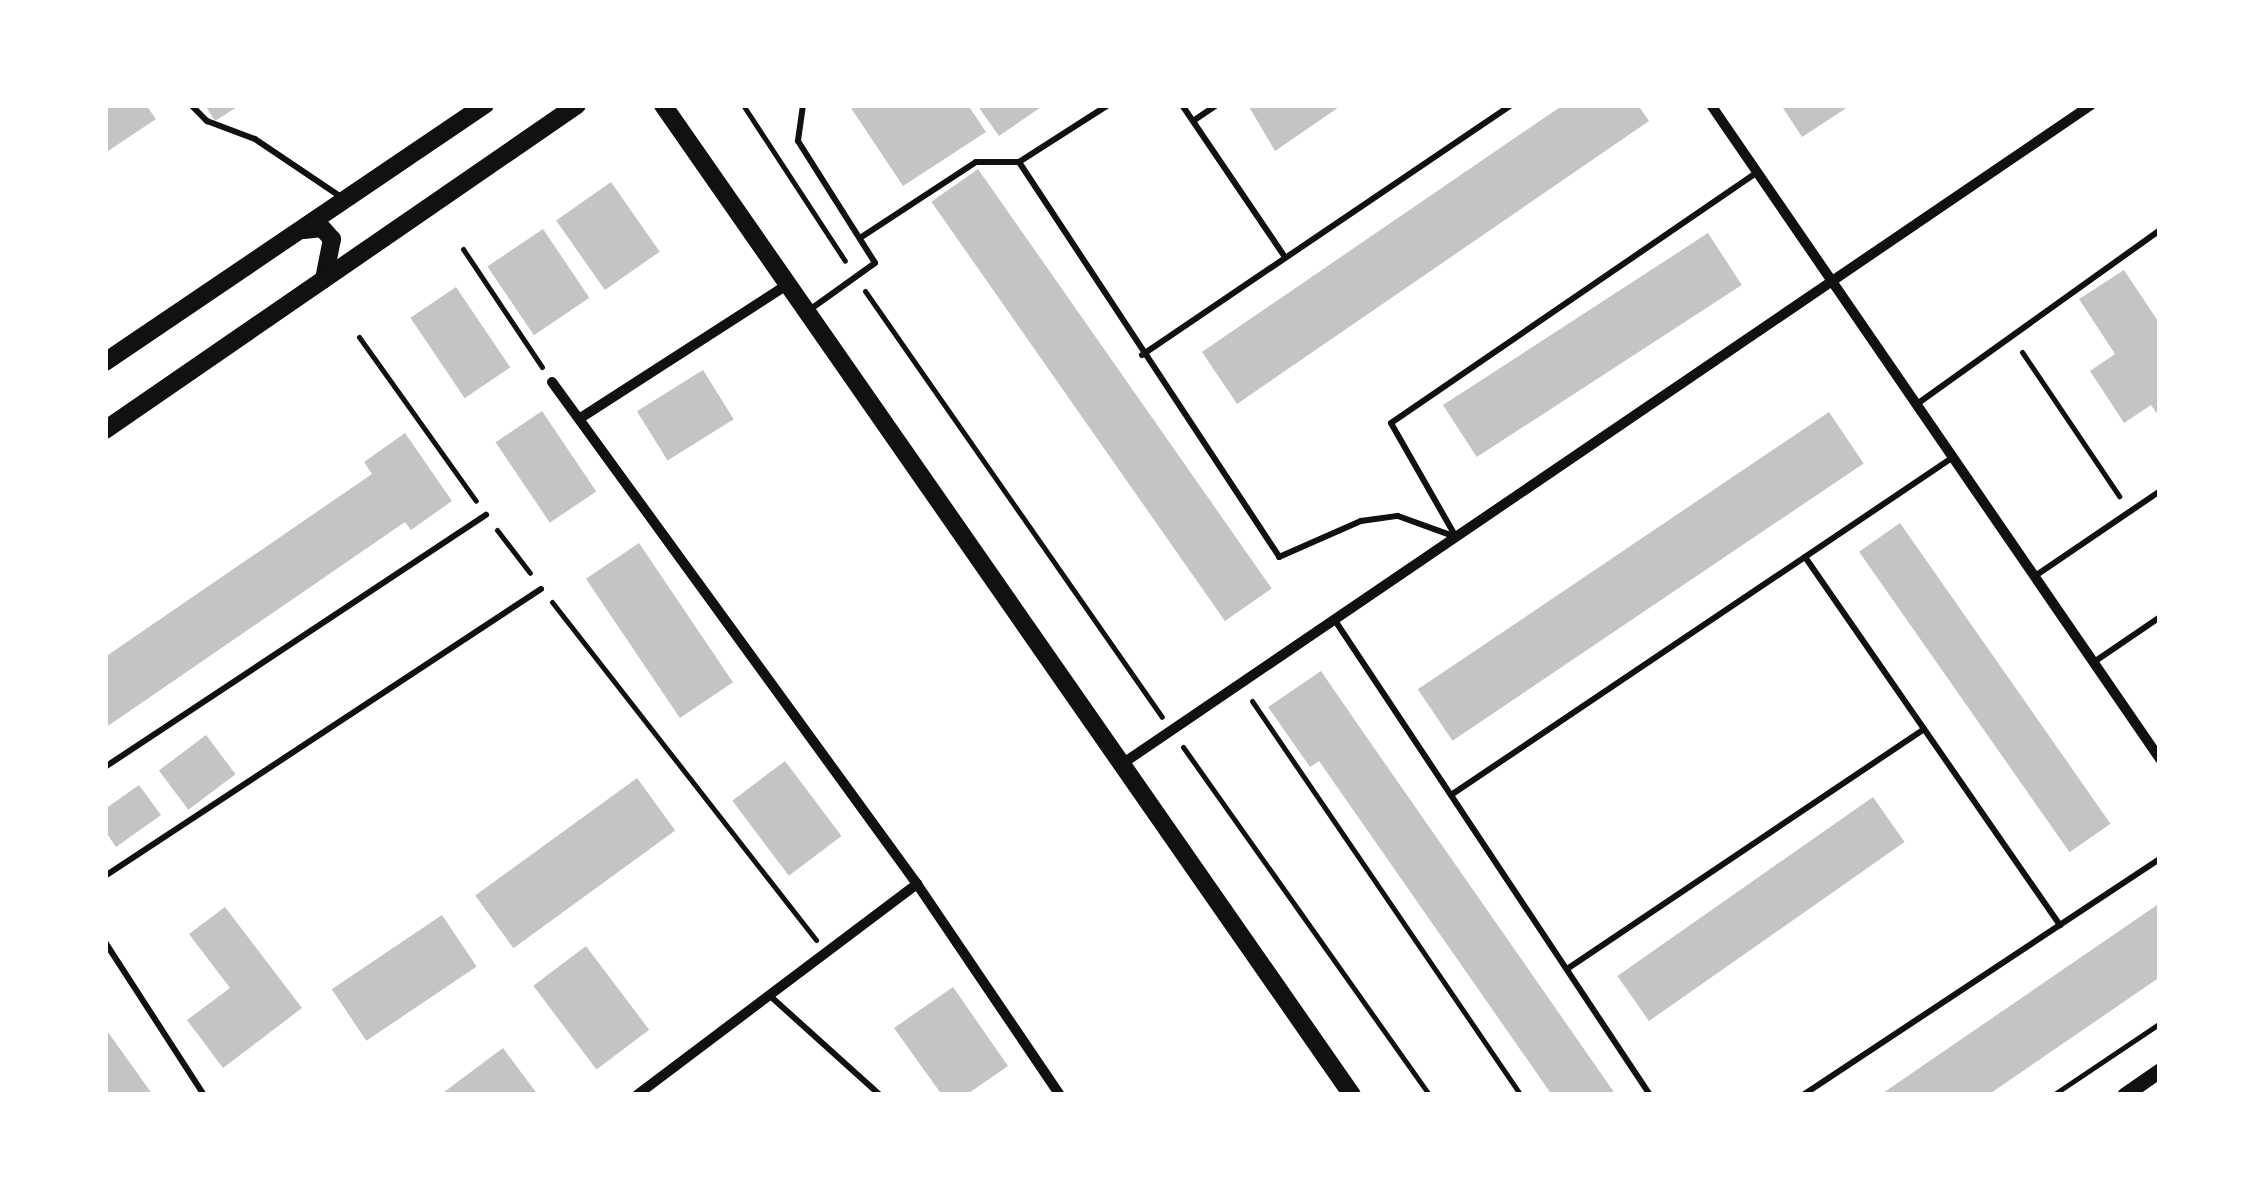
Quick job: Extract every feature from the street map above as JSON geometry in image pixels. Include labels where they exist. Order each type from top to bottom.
[{"type":"main road","points":[[105,362],[484,105]]},
{"type":"main road","points":[[105,430],[577,105]]},
{"type":"main road","points":[[663,105],[1352,1095]]},
{"type":"main road","points":[[298,232],[322,228],[332,239],[324,279]]},
{"type":"street","points":[[1711,105],[2160,759]]},
{"type":"street","points":[[1122,764],[1832,285],[2091,105]]},
{"type":"street","points":[[582,416],[788,284]]},
{"type":"street","points":[[552,382],[582,416],[917,884],[1060,1095]]},
{"type":"street","points":[[637,1095],[917,884]]},
{"type":"street","points":[[2124,1095],[2160,1070]]},
{"type":"lane","points":[[191,105],[206,122],[255,139],[346,200]]},
{"type":"lane","points":[[803,105],[798,141],[863,236],[875,263],[807,312]]},
{"type":"lane","points":[[863,236],[976,162],[1019,162],[1108,105]]},
{"type":"lane","points":[[1182,105],[1286,258]]},
{"type":"lane","points":[[1193,121],[1216,105]]},
{"type":"lane","points":[[1142,355],[1511,105]]},
{"type":"lane","points":[[1019,162],[1142,355],[1279,557],[1361,521],[1398,516],[1456,538]]},
{"type":"lane","points":[[1456,538],[1392,423],[1756,173]]},
{"type":"lane","points":[[1916,405],[2160,230]]},
{"type":"lane","points":[[1451,795],[1953,457]]},
{"type":"lane","points":[[2034,576],[2160,490]]},
{"type":"lane","points":[[105,767],[486,515]]},
{"type":"lane","points":[[1805,557],[2060,925]]},
{"type":"lane","points":[[105,876],[541,589]]},
{"type":"lane","points":[[2094,662],[2160,617]]},
{"type":"lane","points":[[1334,618],[1650,1095]]},
{"type":"lane","points":[[1567,970],[1924,729]]},
{"type":"lane","points":[[1802,1095],[2160,859]]},
{"type":"lane","points":[[105,942],[204,1095]]},
{"type":"lane","points":[[768,994],[880,1095]]},
{"type":"path","points":[[743,105],[855,277],[1430,1095]]},
{"type":"path","points":[[462,250],[552,382]]},
{"type":"path","points":[[2011,336],[2129,511]]},
{"type":"path","points":[[359,337],[541,589],[825,951]]},
{"type":"path","points":[[1239,682],[1522,1095]]},
{"type":"path","points":[[2053,1095],[2160,1023]]},
{"type":"building","points":[[105,105],[146,105],[156,119],[105,153]]},
{"type":"building","points":[[205,105],[240,105],[215,121]]},
{"type":"building","points":[[849,105],[968,105],[986,132],[903,186]]},
{"type":"building","points":[[977,105],[1044,105],[999,136]]},
{"type":"building","points":[[1248,105],[1342,105],[1275,151]]},
{"type":"building","points":[[1563,105],[1638,105],[1649,121],[1237,404],[1202,352]]},
{"type":"building","points":[[1781,105],[1851,105],[1802,137]]},
{"type":"building","points":[[978,169],[1272,588],[1225,621],[931,202]]},
{"type":"building","points":[[611,182],[660,252],[605,290],[556,220]]},
{"type":"building","points":[[543,229],[589,298],[534,335],[487,266]]},
{"type":"building","points":[[1708,233],[1742,285],[1477,457],[1443,405]]},
{"type":"building","points":[[2124,270],[2160,324],[2160,418],[2151,405],[2124,423],[2090,371],[2115,354],[2079,299]]},
{"type":"building","points":[[456,287],[510,367],[465,398],[410,318]]},
{"type":"building","points":[[703,370],[734,419],[668,461],[637,411]]},
{"type":"building","points":[[542,411],[596,491],[550,523],[496,442]]},
{"type":"building","points":[[1829,412],[1864,463],[1452,741],[1418,689]]},
{"type":"building","points":[[405,433],[452,501],[411,530],[405,522],[105,728],[105,657],[372,474],[364,462]]},
{"type":"building","points":[[1900,523],[2111,824],[2070,852],[1859,552]]},
{"type":"building","points":[[639,543],[733,682],[680,718],[586,579]]},
{"type":"building","points":[[1321,671],[1616,1095],[1552,1095],[1319,761],[1310,767],[1268,707]]},
{"type":"building","points":[[206,735],[235,774],[188,810],[159,771]]},
{"type":"building","points":[[785,761],[842,836],[789,876],[732,801]]},
{"type":"building","points":[[637,778],[675,831],[513,948],[475,896]]},
{"type":"building","points":[[139,785],[161,815],[116,847],[105,831],[105,809]]},
{"type":"building","points":[[1873,797],[1905,842],[1649,1021],[1617,976]]},
{"type":"building","points":[[2160,903],[2160,977],[1988,1095],[1880,1095]]},
{"type":"building","points":[[225,907],[302,1008],[223,1068],[187,1020],[230,988],[189,934]]},
{"type":"building","points":[[442,915],[477,966],[366,1041],[332,989]]},
{"type":"building","points":[[586,946],[649,1030],[596,1070],[533,986]]},
{"type":"building","points":[[953,987],[1008,1066],[966,1095],[942,1095],[894,1028]]},
{"type":"building","points":[[105,1028],[153,1095],[105,1095]]},
{"type":"building","points":[[503,1048],[538,1095],[440,1095]]}]
